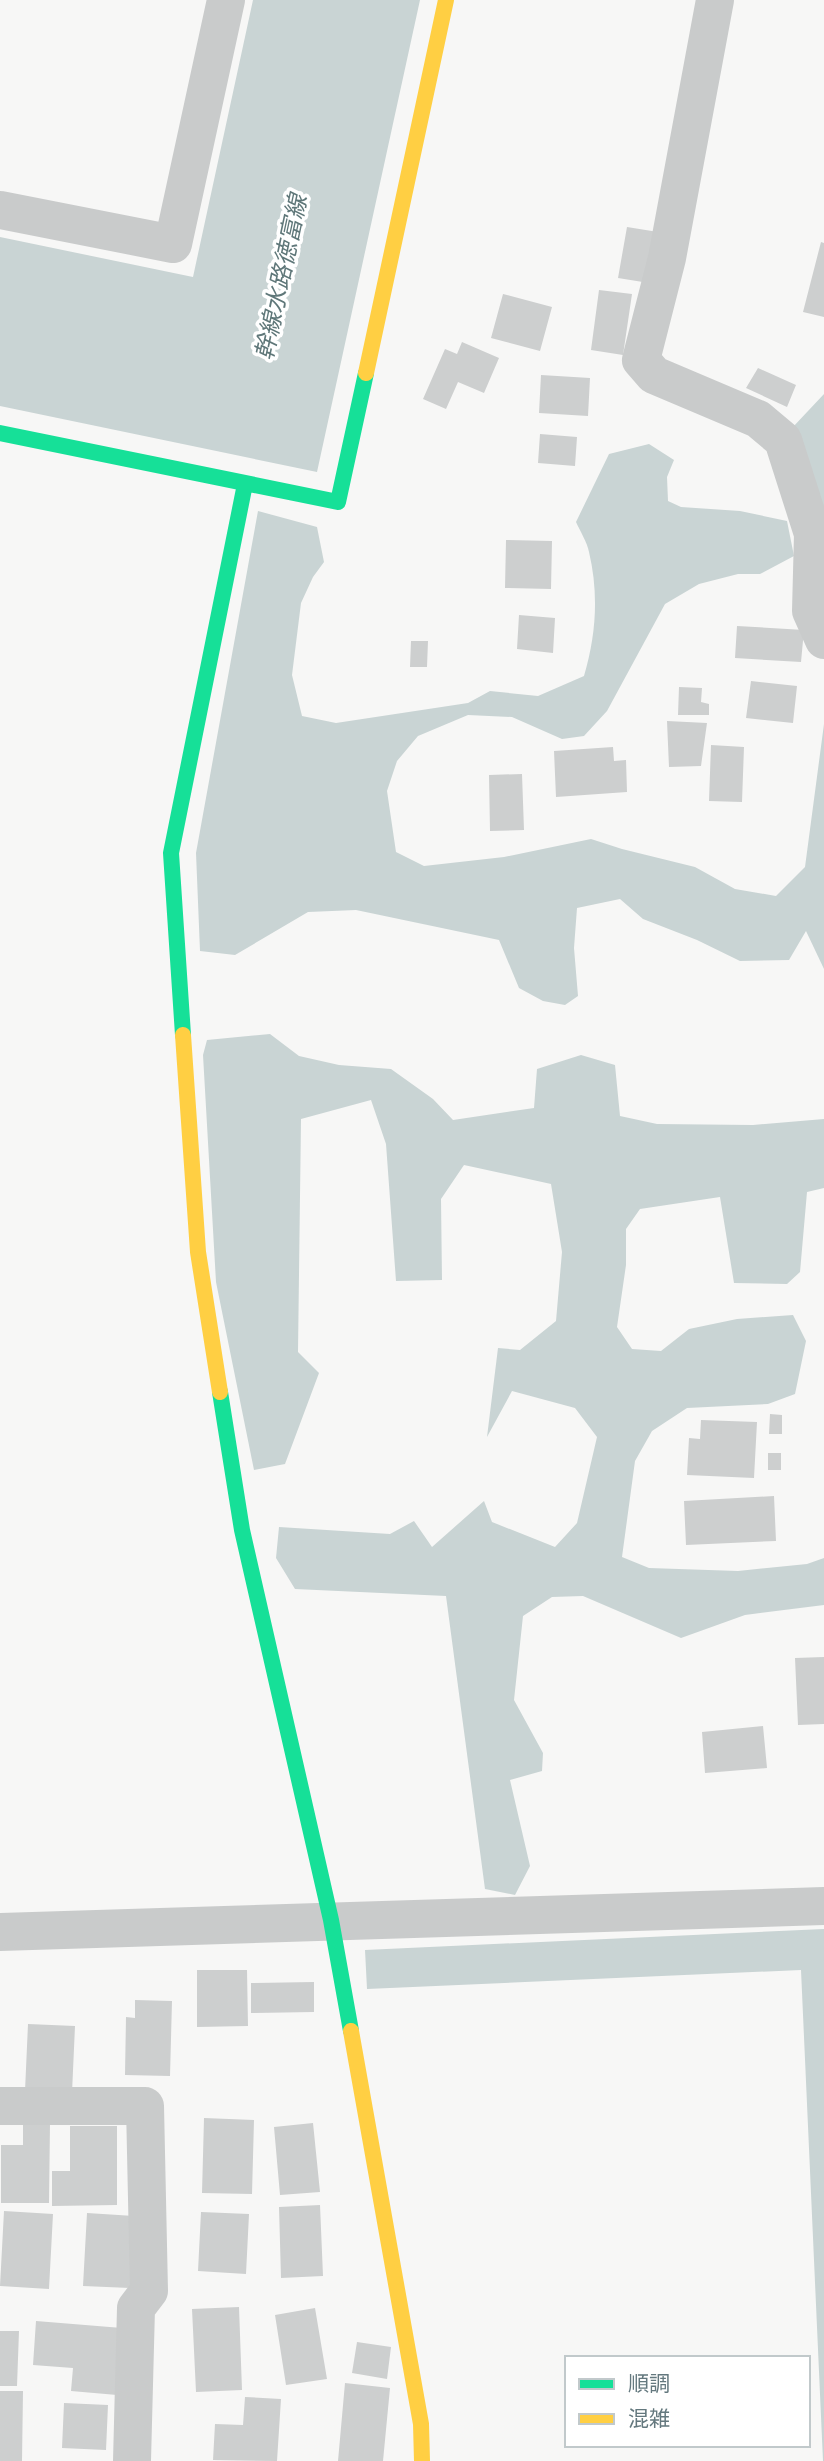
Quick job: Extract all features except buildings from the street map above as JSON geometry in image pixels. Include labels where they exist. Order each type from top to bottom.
[{"type":"street","points":[[0,210],[173,244],[226,0]]},
{"type":"street","points":[[0,433],[338,502],[446,0]]},
{"type":"street","points":[[715,0],[667,258],[641,360],[654,375],[758,419],[783,440],[813,534],[811,611],[824,640]]},
{"type":"street","points":[[245,484],[171,853],[198,1252],[242,1530],[331,1920],[421,2424],[422,2461]]},
{"type":"street","points":[[0,1932],[824,1906]]},
{"type":"street","points":[[0,2106],[145,2106],[149,2291],[136,2308],[132,2461]]},
{"type":"water","name":"幹線水路徳富線","points":[[253,0],[420,0],[317,472],[0,406],[0,237],[193,277]]},
{"type":"water","points":[[824,394],[824,526],[792,428]]},
{"type":"water","points":[[649,444],[674,460],[667,477],[668,501],[681,507],[740,511],[787,521],[794,556],[760,574],[738,574],[699,584],[665,604],[607,711],[584,736],[562,739],[512,717],[468,715],[418,736],[397,761],[387,791],[396,852],[424,866],[504,857],[591,839],[695,867],[735,889],[776,896],[805,867],[824,724],[824,969],[806,931],[789,960],[740,961],[697,940],[643,919],[620,899],[577,908],[574,948],[578,996],[565,1005],[543,1001],[519,988],[499,940],[356,910],[308,912],[235,955],[200,951],[196,853],[258,511],[317,527],[324,562],[313,577],[301,603],[292,675],[302,716],[336,723],[468,703],[490,691],[538,696],[584,676],[588,661],[595,615],[594,583],[588,548],[576,522],[609,454]]},
{"type":"water","points":[[270,1034],[299,1056],[339,1065],[391,1069],[433,1099],[453,1120],[534,1108],[537,1069],[581,1055],[615,1065],[620,1116],[657,1124],[753,1125],[824,1119],[824,1188],[807,1192],[800,1272],[787,1284],[734,1283],[720,1197],[640,1209],[626,1229],[626,1265],[617,1327],[632,1349],[661,1351],[689,1329],[737,1319],[793,1315],[806,1341],[795,1394],[768,1404],[687,1408],[652,1431],[635,1461],[622,1557],[649,1568],[738,1571],[807,1564],[824,1558],[824,1605],[745,1615],[681,1638],[583,1596],[552,1597],[523,1616],[514,1700],[543,1753],[542,1771],[510,1780],[530,1866],[515,1895],[485,1889],[446,1596],[295,1589],[276,1558],[279,1527],[390,1534],[414,1521],[432,1547],[484,1501],[492,1522],[555,1547],[577,1523],[597,1437],[575,1408],[512,1391],[487,1437],[498,1348],[520,1350],[556,1321],[562,1252],[551,1184],[464,1165],[441,1199],[442,1280],[396,1281],[386,1144],[371,1100],[301,1119],[298,1352],[319,1373],[285,1464],[254,1470],[216,1282],[203,1055],[207,1040]]},
{"type":"water","points":[[824,1929],[823,2461],[801,1970],[367,1989],[365,1950]]},
{"type":"traffic: fast","points":[[0,433],[338,502],[366,373]]},
{"type":"traffic: fast","points":[[183,1035],[171,853],[245,484]]},
{"type":"traffic: fast","points":[[220,1392],[242,1530],[331,1920],[351,2031]]},
{"type":"traffic: slow","points":[[366,373],[446,0]]},
{"type":"traffic: slow","points":[[183,1035],[198,1252],[220,1392]]},
{"type":"traffic: slow","points":[[351,2031],[421,2424],[422,2461]]}]
